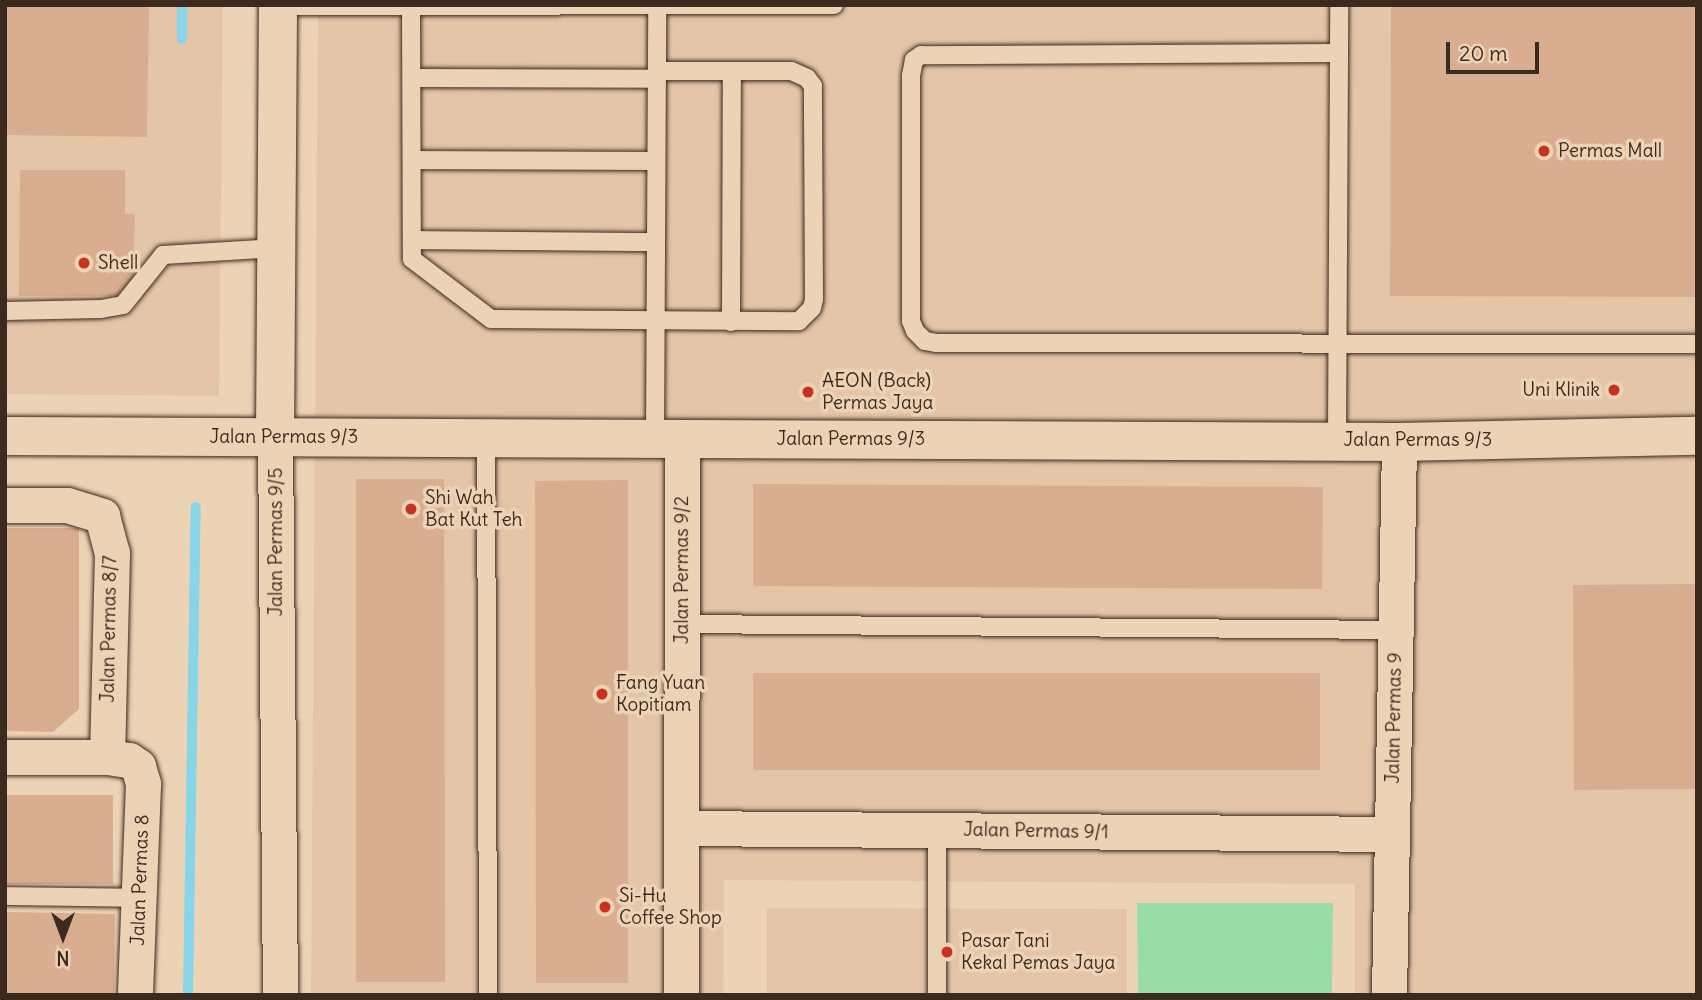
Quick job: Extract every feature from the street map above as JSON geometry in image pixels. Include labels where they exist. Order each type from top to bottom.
[{"type":"street","name":"Jalan Permas 9/5","points":[[278,6],[275,437],[280,995]]},
{"type":"street","name":"Jalan Permas 9/3","points":[[5,436],[1337,439],[1399,442],[1697,436]]},
{"type":"street","name":"Jalan Permas 9/2","points":[[668,439],[682,624],[681,995]]},
{"type":"street","name":"Jalan Permas 9","points":[[1389,995],[1399,442]]},
{"type":"street","name":"Jalan Permas 8/7","points":[[5,505],[67,505],[102,516],[112,553],[122,762]]},
{"type":"street","points":[[5,757],[122,762]]},
{"type":"street","name":"Jalan Permas 8","points":[[122,762],[143,784],[141,898],[135,995]]},
{"type":"street","name":"Jalan Permas 9/1","points":[[681,828],[1392,834]]},
{"type":"lane","points":[[278,6],[657,8],[834,5]]},
{"type":"lane","points":[[1337,439],[1339,5]]},
{"type":"lane","points":[[411,6],[412,260],[491,318],[656,322],[799,321],[812,308],[813,86],[807,78],[791,71],[412,78]]},
{"type":"lane","points":[[657,8],[656,322],[668,439]]},
{"type":"lane","points":[[1339,53],[921,55],[914,60],[911,76],[911,321],[925,341],[936,343],[1338,346],[1697,344]]},
{"type":"lane","points":[[731,322],[732,71]]},
{"type":"lane","points":[[412,160],[656,161]]},
{"type":"lane","points":[[412,240],[656,243]]},
{"type":"lane","points":[[5,311],[101,309],[123,305],[163,255],[277,248]]},
{"type":"lane","points":[[486,437],[488,995]]},
{"type":"lane","points":[[682,624],[1395,631]]},
{"type":"lane","points":[[937,830],[937,995]]},
{"type":"lane","points":[[5,896],[141,898]]},
{"type":"shaded area","points":[[5,5],[223,5],[219,396],[5,394]]},
{"type":"shaded area","points":[[318,5],[1697,5],[1697,995],[1355,995],[1355,884],[724,880],[723,995],[311,995]]},
{"type":"shaded area","name":"Pasar Tani Kekal Pemas Jaya","points":[[767,908],[1127,909],[1127,995],[767,995]]},
{"type":"green space","points":[[1137,903],[1333,903],[1332,995],[1138,995]]},
{"type":"building","points":[[5,5],[149,5],[147,137],[5,135]]},
{"type":"building","name":"Permas Mall","points":[[1391,5],[1697,5],[1697,297],[1390,296]]},
{"type":"building","points":[[20,170],[125,170],[125,214],[135,214],[133,296],[19,296]]},
{"type":"building","points":[[356,479],[444,479],[445,982],[356,982]]},
{"type":"building","points":[[628,480],[628,983],[536,983],[535,481]]},
{"type":"building","points":[[753,484],[1323,487],[1322,589],[753,586]]},
{"type":"building","points":[[5,528],[79,528],[79,709],[53,732],[5,731]]},
{"type":"building","points":[[1697,584],[1697,789],[1574,790],[1573,585]]},
{"type":"building","points":[[753,673],[1320,673],[1320,770],[753,770]]},
{"type":"building","points":[[5,795],[113,795],[113,884],[5,884]]},
{"type":"building","points":[[5,912],[115,914],[114,995],[5,995]]},
{"type":"waterway","points":[[182,5],[182,39]]},
{"type":"waterway","points":[[188,995],[196,507]]},
{"type":"place","name":"Permas Mall","points":[[1544,151]]},
{"type":"place","name":"Shell","points":[[84,263]]},
{"type":"place","name":"Uni Klinik","points":[[1614,390]]},
{"type":"place","name":"AEON (Back) Permas Jaya","points":[[808,392]]},
{"type":"place","name":"Shi Wah Bat Kut Teh","points":[[411,509]]},
{"type":"place","name":"Fang Yuan Kopitiam","points":[[602,694]]},
{"type":"place","name":"Si-Hu Coffee Shop","points":[[605,907]]},
{"type":"place","name":"Pasar Tani Kekal Pemas Jaya","points":[[947,952]]}]
